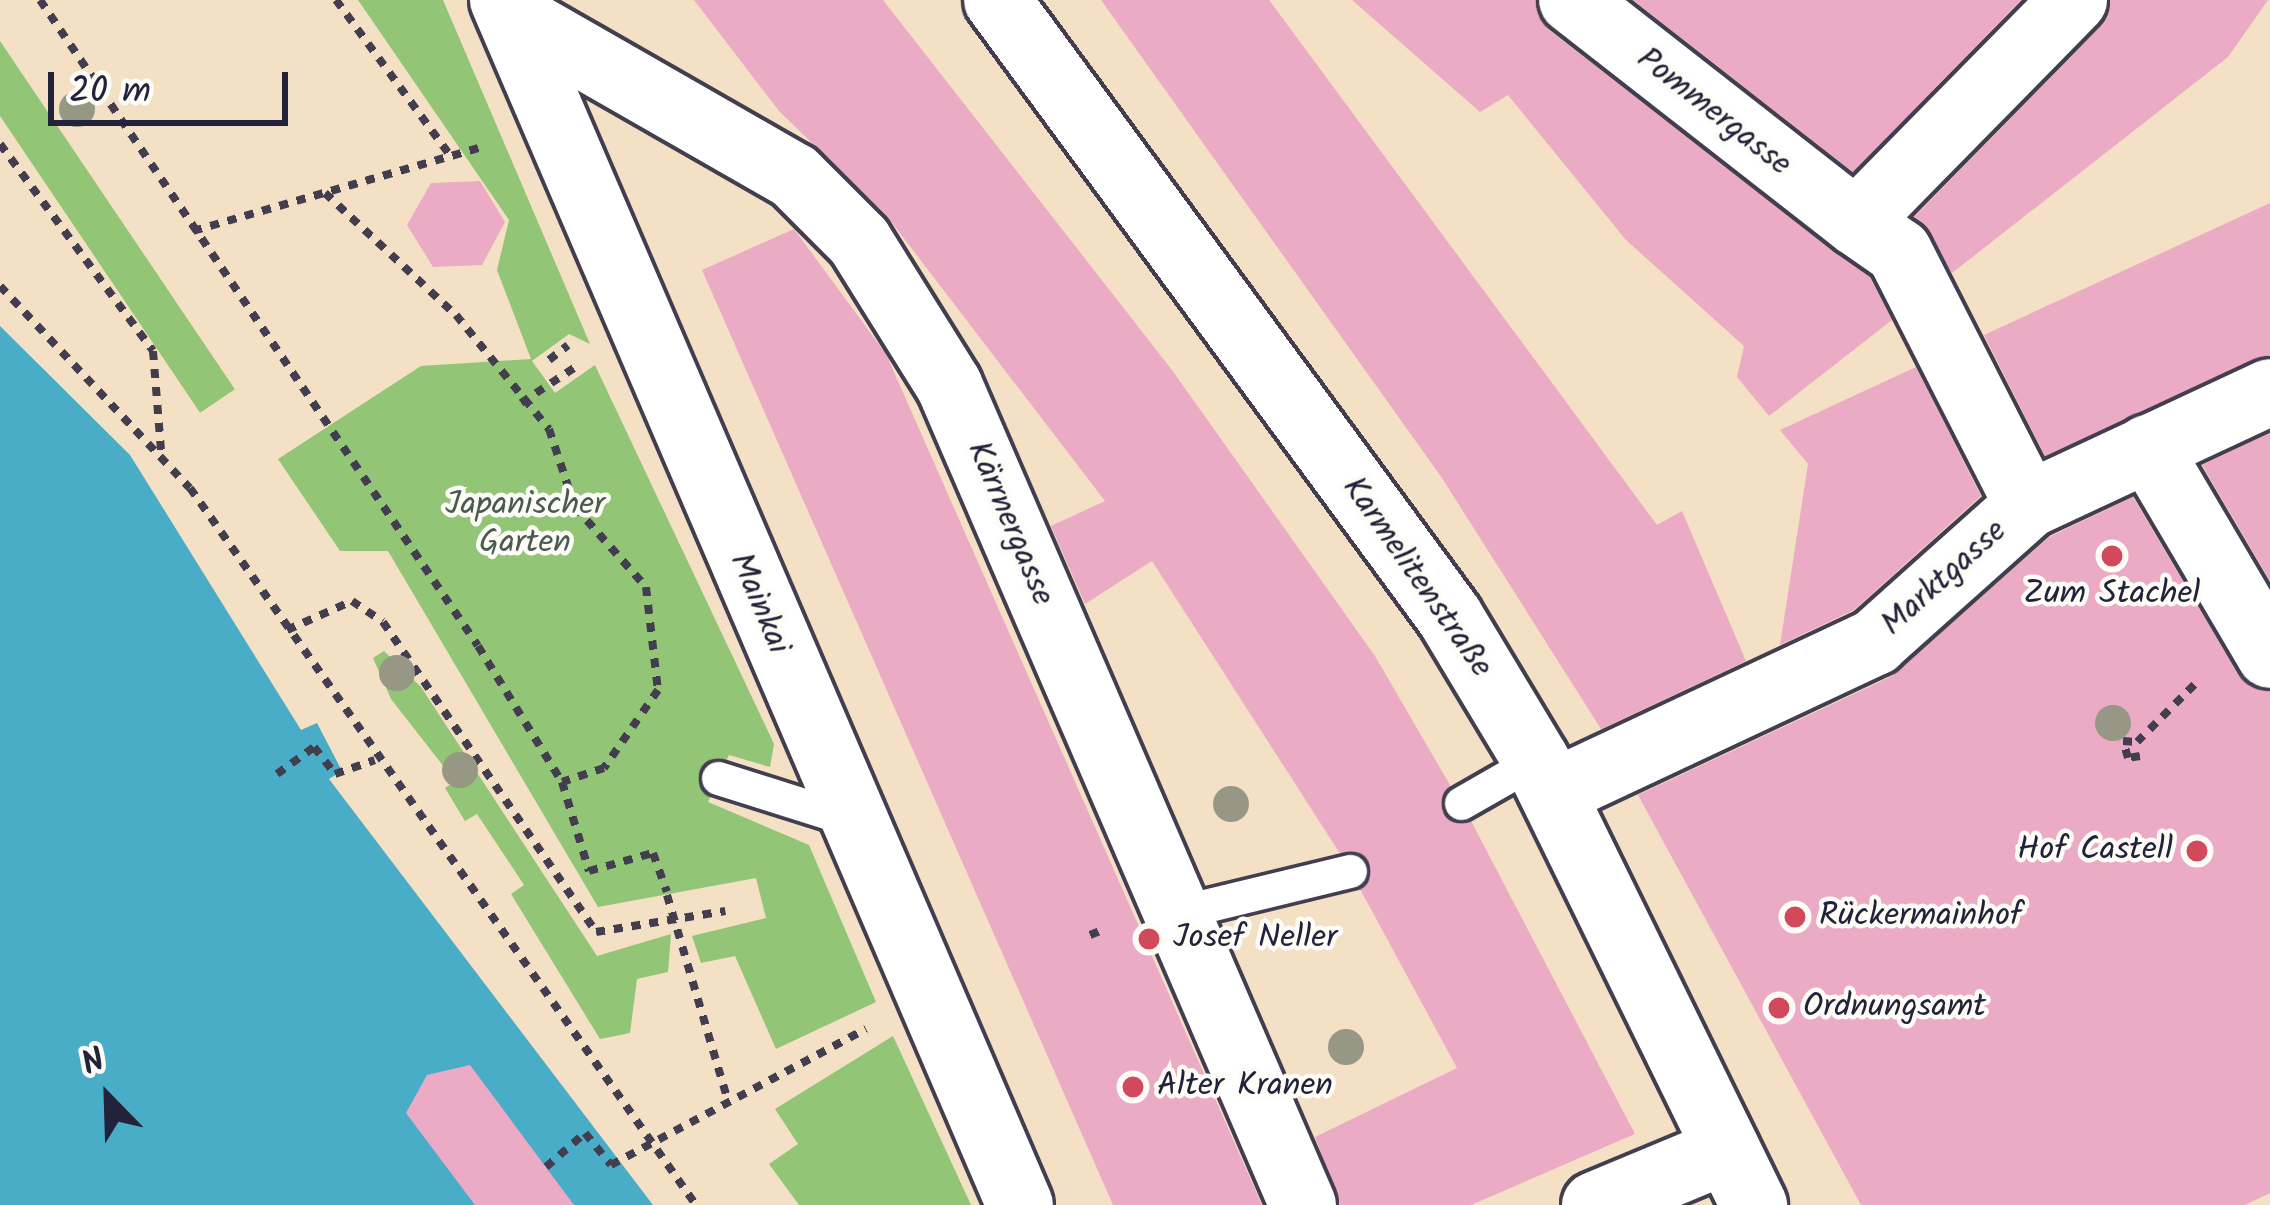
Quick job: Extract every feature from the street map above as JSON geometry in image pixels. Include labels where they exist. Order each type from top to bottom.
[{"type":"street","name":"Karmelitenstraße","points":[[997,0],[1450,617],[1545,777],[1740,1178]]},
{"type":"street","name":"Pommergasse","points":[[1572,0],[1899,252],[2028,505]]},
{"type":"street","points":[[1856,222],[2074,0]]},
{"type":"street","name":"Mainkai","points":[[506,6],[928,1000],[1020,1205]]},
{"type":"street","name":"Kärrnergasse","points":[[506,6],[794,176],[860,241],[949,385],[1303,1205]]},
{"type":"street","name":"Marktgasse","points":[[1545,777],[1875,642],[2028,505],[2270,392]]},
{"type":"street","points":[[2148,448],[2241,657]]},
{"type":"street","points":[[1595,1205],[1740,1178]]},
{"type":"lane","points":[[1461,803],[1545,777]]},
{"type":"lane","points":[[718,778],[851,820]]},
{"type":"lane","points":[[1176,913],[1350,871]]},
{"type":"path","points":[[40,0],[562,782],[589,871],[646,851],[667,893],[728,1101]]},
{"type":"path","points":[[193,230],[453,159],[336,0]]},
{"type":"path","points":[[0,145],[153,351],[161,452]]},
{"type":"path","points":[[325,193],[456,315],[521,403],[549,429],[575,508],[646,587],[655,622],[658,690],[635,732],[604,768],[562,782]]},
{"type":"path","points":[[0,286],[110,412],[161,452],[696,1205]]},
{"type":"path","points":[[521,403],[581,363],[568,344],[549,360]]},
{"type":"path","points":[[287,630],[352,601],[382,622],[596,932],[725,910]]},
{"type":"path","points":[[2140,756],[2128,758],[2123,740],[2137,742],[2241,657]]},
{"type":"path","points":[[277,774],[314,747],[335,774],[376,760]]},
{"type":"path","points":[[546,1167],[585,1133],[611,1166],[928,1000]]},
{"type":"green space","name":"Japanischer Garten","points":[[358,0],[443,0],[590,344],[569,334],[532,361],[555,393],[595,365],[774,744],[770,767],[729,755],[708,802],[809,845],[876,1002],[776,1049],[735,956],[701,963],[692,936],[766,918],[756,878],[598,907],[388,551],[340,551],[278,459],[421,366],[531,359],[497,270],[509,220]]},
{"type":"green space","points":[[0,41],[235,389],[200,413],[0,116]]},
{"type":"green space","points":[[384,651],[421,687],[597,956],[671,934],[668,972],[637,979],[630,1033],[600,1039],[511,894],[524,885],[477,814],[465,821],[445,788],[455,781],[391,699],[373,658]]},
{"type":"green space","points":[[893,1036],[971,1205],[799,1205],[769,1164],[798,1144],[775,1109]]},
{"type":"water","points":[[0,326],[130,455],[301,730],[317,723],[342,771],[329,779],[653,1205],[0,1205]]},
{"type":"building","points":[[694,0],[883,0],[1172,370],[1375,656],[1450,785],[1442,812],[1471,821],[1635,1134],[1471,1205],[1340,1205],[1315,1137],[1457,1068],[1360,889],[1370,865],[1339,852],[1152,561],[1085,604],[1051,526],[1105,501],[886,215],[779,111]]},
{"type":"building","points":[[1101,0],[1269,0],[1657,525],[1682,511],[1746,661],[1601,729],[1442,478]]},
{"type":"building","points":[[1352,0],[1535,0],[1549,30],[1870,277],[1892,320],[1769,416],[1737,377],[1744,346],[1626,240],[1508,95],[1480,112]]},
{"type":"building","points":[[1633,0],[2021,0],[1853,172]]},
{"type":"building","points":[[2110,0],[2268,0],[2228,57],[1952,273],[1914,217],[2101,26]]},
{"type":"building","points":[[480,181],[505,222],[482,265],[433,267],[407,225],[431,183]]},
{"type":"building","points":[[2270,203],[2270,355],[2045,456],[1984,335]]},
{"type":"building","points":[[794,229],[886,354],[1262,1205],[1113,1205],[702,270]]},
{"type":"building","points":[[1916,367],[1981,496],[1854,610],[1780,645],[1808,464],[1780,430]]},
{"type":"building","points":[[2270,433],[2270,581],[2202,465]]},
{"type":"building","points":[[2133,497],[2238,674],[2270,692],[2270,1193],[2245,1205],[1861,1205],[1638,795],[1892,676],[2049,537]]},
{"type":"building","points":[[470,1065],[574,1205],[475,1205],[406,1113],[427,1075]]},
{"type":"place","name":"Zum Stachel","points":[[2112,556]]},
{"type":"place","name":"Hof Castell","points":[[2197,851]]},
{"type":"place","name":"Rückermainhof","points":[[1795,917]]},
{"type":"place","name":"Josef Neller","points":[[1149,939]]},
{"type":"place","name":"Ordnungsamt","points":[[1779,1008]]},
{"type":"place","name":"Alter Kranen","points":[[1133,1087]]}]
